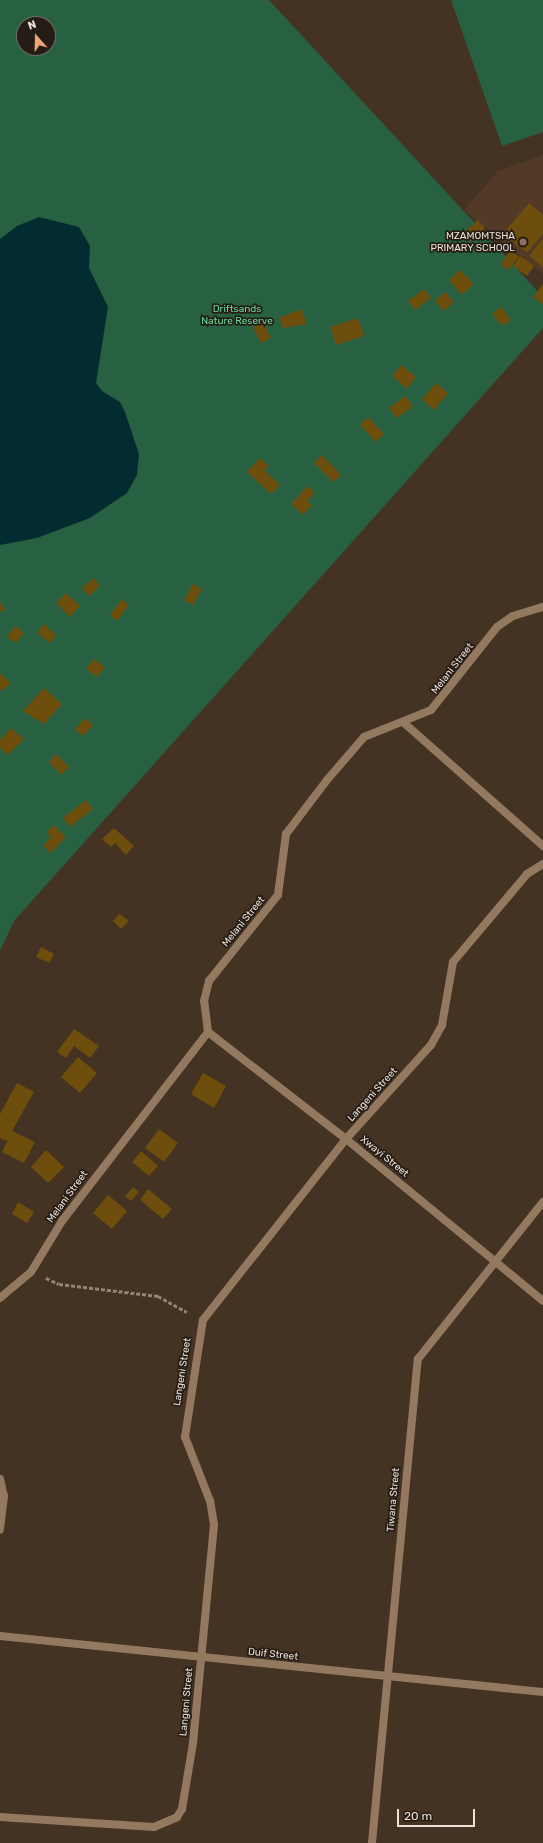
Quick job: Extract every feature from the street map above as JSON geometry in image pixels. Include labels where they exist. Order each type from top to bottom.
[{"type":"street","name":"Melani Street","points":[[0,1298],[31,1272],[66,1215],[208,1032],[204,1001],[207,986],[278,895],[282,881],[284,843],[290,828],[364,737],[424,715],[439,703],[497,627],[513,616],[543,607]]},
{"type":"street","points":[[403,722],[543,846]]},
{"type":"street","name":"Langeni Street","points":[[0,1817],[154,1827],[177,1817],[185,1798],[214,1524],[184,1430],[203,1320],[346,1139],[437,1035],[456,958],[527,874],[543,864]]},
{"type":"street","name":"Xwayi Street","points":[[208,1032],[346,1139],[543,1301]]},
{"type":"street","name":"Tiwana Street","points":[[372,1843],[418,1360],[494,1260],[543,1202]]},
{"type":"street","points":[[0,1479],[4,1496],[0,1530]]},
{"type":"street","name":"Duif Street","points":[[0,1636],[543,1692]]},
{"type":"path","points":[[31,1272],[59,1284],[158,1296],[203,1320]]},
{"type":"shaded area","name":"MZAMOMTSHA PRIMARY SCHOOL","points":[[543,155],[543,274],[464,210],[498,171]]},
{"type":"green space","name":"Driftsands Nature Reserve","points":[[0,0],[269,0],[543,297],[543,328],[14,921],[0,951]]},
{"type":"green space","points":[[451,0],[543,0],[543,132],[502,146]]},
{"type":"water","points":[[39,217],[79,227],[90,246],[89,268],[108,307],[96,383],[102,391],[120,402],[125,412],[139,454],[137,475],[127,493],[90,518],[37,538],[0,545],[0,239],[17,226]]},
{"type":"building","points":[[529,203],[543,215],[543,234],[527,253],[503,234]]},
{"type":"building","points":[[478,220],[485,228],[470,242],[462,234]]},
{"type":"building","points":[[543,239],[543,267],[529,256]]},
{"type":"building","points":[[511,250],[519,257],[508,270],[500,264]]},
{"type":"building","points":[[520,256],[534,266],[527,276],[513,266]]},
{"type":"building","points":[[460,270],[474,284],[462,295],[449,280]]},
{"type":"building","points":[[543,284],[543,303],[542,304],[533,297]]},
{"type":"building","points":[[424,289],[431,298],[415,310],[408,301]]},
{"type":"building","points":[[445,292],[454,302],[444,311],[435,301]]},
{"type":"building","points":[[501,307],[511,320],[502,326],[492,314]]},
{"type":"building","points":[[301,309],[307,324],[283,328],[279,318]]},
{"type":"building","points":[[358,318],[364,336],[336,345],[330,327]]},
{"type":"building","points":[[263,322],[271,338],[261,343],[253,327]]},
{"type":"building","points":[[401,365],[416,377],[407,389],[392,376]]},
{"type":"building","points":[[436,383],[448,393],[434,410],[422,399]]},
{"type":"building","points":[[405,396],[413,406],[397,418],[389,408]]},
{"type":"building","points":[[368,417],[384,434],[376,442],[360,425]]},
{"type":"building","points":[[322,455],[341,475],[333,482],[314,463]]},
{"type":"building","points":[[260,458],[269,466],[264,470],[280,485],[271,494],[247,472]]},
{"type":"building","points":[[308,486],[315,493],[307,501],[312,505],[303,515],[291,504]]},
{"type":"building","points":[[94,578],[100,586],[89,596],[82,588]]},
{"type":"building","points":[[193,584],[202,589],[193,605],[184,600]]},
{"type":"building","points":[[66,593],[80,606],[70,617],[56,603]]},
{"type":"building","points":[[122,599],[129,605],[117,621],[110,615]]},
{"type":"building","points":[[0,602],[5,609],[0,612]]},
{"type":"building","points":[[44,624],[56,635],[50,643],[37,633]]},
{"type":"building","points":[[15,626],[24,633],[16,643],[7,637]]},
{"type":"building","points":[[95,659],[105,668],[96,677],[86,668]]},
{"type":"building","points":[[0,673],[11,683],[2,691],[0,689]]},
{"type":"building","points":[[44,688],[62,704],[44,724],[23,711]]},
{"type":"building","points":[[85,718],[93,725],[83,736],[75,729]]},
{"type":"building","points":[[11,728],[24,739],[8,755],[0,748],[0,740]]},
{"type":"building","points":[[56,754],[69,767],[61,775],[49,762]]},
{"type":"building","points":[[86,800],[93,809],[70,827],[63,818]]},
{"type":"building","points":[[54,825],[66,837],[51,853],[43,846],[51,837],[46,833]]},
{"type":"building","points":[[114,828],[134,846],[126,855],[115,843],[111,847],[102,839]]},
{"type":"building","points":[[120,914],[129,921],[121,929],[113,921]]},
{"type":"building","points":[[41,947],[54,954],[49,963],[36,957]]},
{"type":"building","points":[[74,1029],[99,1046],[90,1058],[74,1046],[66,1058],[57,1052]]},
{"type":"building","points":[[78,1057],[97,1073],[80,1093],[61,1077]]},
{"type":"building","points":[[203,1073],[226,1086],[214,1108],[191,1094]]},
{"type":"building","points":[[17,1083],[34,1092],[12,1131],[35,1142],[24,1163],[2,1152],[9,1138],[7,1141],[0,1138],[0,1114]]},
{"type":"building","points":[[159,1129],[178,1143],[164,1162],[145,1148]]},
{"type":"building","points":[[46,1150],[64,1167],[48,1183],[31,1167]]},
{"type":"building","points":[[141,1151],[158,1166],[149,1176],[132,1162]]},
{"type":"building","points":[[133,1187],[139,1192],[131,1201],[125,1196]]},
{"type":"building","points":[[148,1189],[172,1209],[163,1219],[140,1200]]},
{"type":"building","points":[[108,1195],[127,1211],[112,1229],[93,1213]]},
{"type":"building","points":[[18,1202],[34,1212],[27,1223],[12,1214]]},
{"type":"place","name":"MZAMOMTSHA PRIMARY SCHOOL","points":[[523,242]]}]
